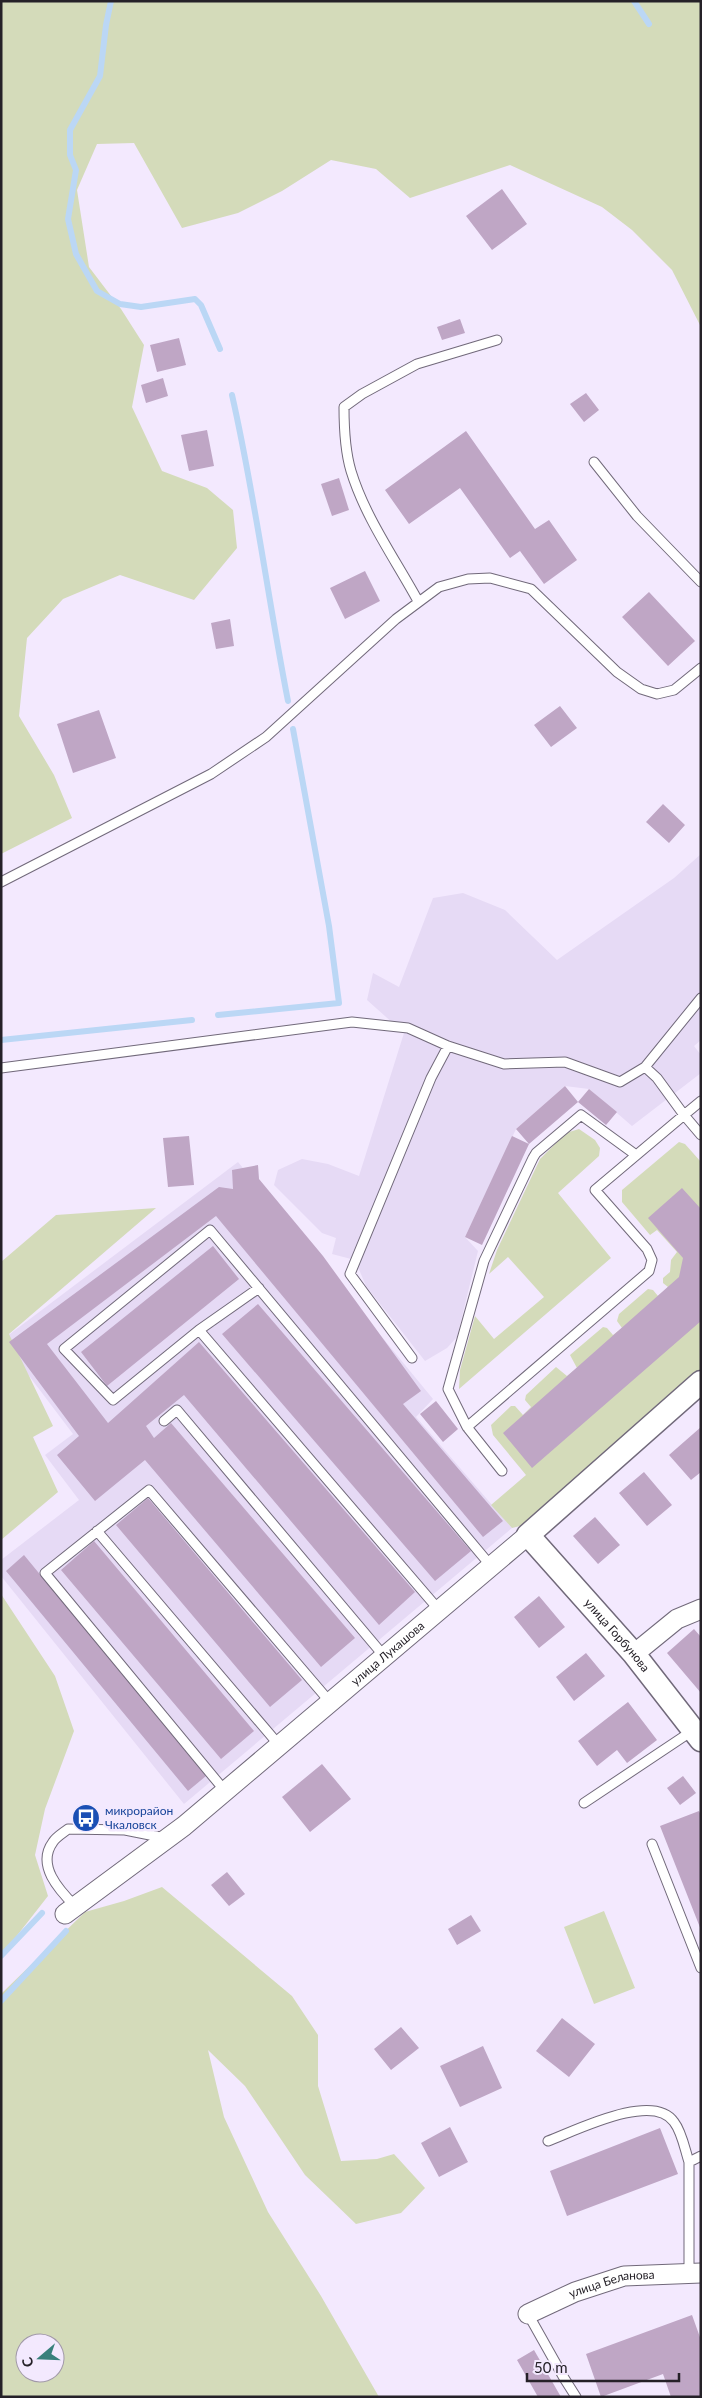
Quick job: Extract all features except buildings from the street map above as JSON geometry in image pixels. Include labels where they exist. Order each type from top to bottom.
[{"type":"street","name":"улица Лукашова","points":[[70,1910],[166,1839],[225,1791],[528,1535],[701,1382]]},
{"type":"street","name":"улица Горбунова","points":[[528,1535],[634,1654],[697,1735]]},
{"type":"street","points":[[634,1654],[677,1619],[701,1609]]},
{"type":"street","name":"улица Беланова","points":[[528,2314],[575,2292],[624,2276],[695,2272]]},
{"type":"lane","points":[[418,601],[372,520],[351,471],[344,430],[344,407],[362,394],[417,364],[497,340]]},
{"type":"lane","points":[[594,462],[637,516],[701,582]]},
{"type":"lane","points":[[1,882],[211,774],[266,737],[418,601],[439,586],[468,579],[490,578],[531,589],[618,672],[641,689],[657,694],[674,690],[701,668]]},
{"type":"lane","points":[[1,1068],[352,1022],[408,1028],[448,1046],[504,1064],[565,1062],[620,1082],[645,1067],[701,998]]},
{"type":"lane","points":[[412,1358],[350,1274],[431,1078],[448,1046]]},
{"type":"lane","points":[[645,1067],[657,1078],[701,1135]]},
{"type":"lane","points":[[467,1427],[649,1271],[652,1260],[647,1249],[595,1190],[701,1101]]},
{"type":"lane","points":[[502,1471],[467,1427],[448,1389],[484,1261],[536,1153],[581,1115],[636,1155]]},
{"type":"lane","points":[[259,1288],[200,1330],[113,1400],[64,1349],[210,1230],[259,1288],[491,1566]]},
{"type":"lane","points":[[200,1330],[439,1610]]},
{"type":"lane","points":[[164,1421],[177,1410],[384,1656]]},
{"type":"lane","points":[[225,1791],[44,1573],[149,1490],[330,1702]]},
{"type":"lane","points":[[97,1531],[279,1745]]},
{"type":"lane","points":[[584,1803],[697,1735]]},
{"type":"lane","points":[[70,1910],[50,1873],[46,1857],[53,1841],[68,1829],[125,1830],[166,1839]]},
{"type":"lane","points":[[652,1844],[701,1968]]},
{"type":"lane","points":[[548,2141],[625,2112],[658,2110],[674,2121],[689,2162],[695,2272]]},
{"type":"lane","points":[[689,2162],[701,2156]]},
{"type":"lane","points":[[528,2314],[576,2397]]},
{"type":"shaded area","points":[[701,854],[701,1040],[694,1046],[701,1055],[701,1073],[632,1126],[589,1089],[565,1086],[516,1129],[465,1237],[478,1251],[457,1337],[447,1348],[425,1361],[366,1286],[355,1260],[332,1254],[336,1238],[322,1233],[274,1185],[278,1170],[302,1159],[328,1164],[359,1176],[404,1033],[367,1000],[373,973],[399,987],[433,898],[463,893],[505,910],[557,960],[674,878]]},
{"type":"shaded area","points":[[238,1162],[433,1399],[416,1417],[512,1528],[184,1804],[1,1576],[1,1560],[79,1500],[45,1455],[73,1434],[2,1340]]},
{"type":"green space","points":[[1,1],[701,1],[701,327],[672,270],[632,230],[602,207],[510,165],[410,198],[376,169],[331,160],[282,191],[238,213],[182,228],[134,143],[97,144],[77,190],[89,267],[121,309],[144,345],[132,407],[162,471],[207,488],[233,510],[237,548],[194,600],[120,575],[63,599],[27,638],[19,716],[54,775],[72,818],[1,854]]},
{"type":"green space","points":[[579,1129],[595,1140],[600,1148],[599,1156],[558,1193],[611,1258],[459,1389],[460,1370],[475,1316],[494,1339],[544,1297],[508,1257],[489,1274],[497,1250],[540,1159],[566,1133]]},
{"type":"green space","points":[[679,1142],[685,1144],[701,1162],[701,1372],[524,1525],[512,1528],[491,1505],[526,1475],[493,1435],[491,1425],[511,1406],[515,1406],[523,1415],[531,1407],[525,1400],[526,1395],[556,1367],[567,1376],[577,1368],[570,1355],[603,1327],[607,1328],[613,1335],[622,1328],[617,1321],[619,1314],[648,1289],[653,1290],[658,1296],[668,1287],[663,1283],[663,1278],[670,1272],[671,1260],[677,1252],[657,1230],[650,1235],[622,1202],[622,1190]]},
{"type":"green space","points":[[156,1208],[9,1334],[53,1426],[33,1437],[58,1492],[1,1540],[1,1262],[56,1215]]},
{"type":"green space","points":[[1,1594],[55,1676],[74,1731],[45,1809],[35,1855],[48,1896],[1,1956]]},
{"type":"green space","points":[[162,1887],[292,1996],[318,2035],[318,2086],[341,2161],[377,2159],[394,2154],[425,2188],[401,2213],[356,2224],[305,2175],[245,2086],[208,2050],[224,2117],[268,2212],[321,2296],[379,2397],[1,2397],[1,1994],[85,1912],[124,1901]]},
{"type":"green space","points":[[604,1911],[635,1988],[594,2004],[564,1927]]},
{"type":"waterway","points":[[111,1],[100,76],[70,130],[70,155],[76,170],[68,219],[76,254],[97,291],[120,304],[141,307],[195,299],[201,305],[220,349]]},
{"type":"waterway","points":[[634,1],[649,24]]},
{"type":"waterway","points":[[232,395],[248,471],[288,701]]},
{"type":"waterway","points":[[218,1015],[339,1003],[329,926],[293,729]]},
{"type":"waterway","points":[[1,1040],[192,1020]]},
{"type":"waterway","points":[[1,1956],[42,1913]]},
{"type":"waterway","points":[[1,2001],[66,1931]]},
{"type":"place","name":"микрорайон Чкаловск","points":[[86,1818]]}]
